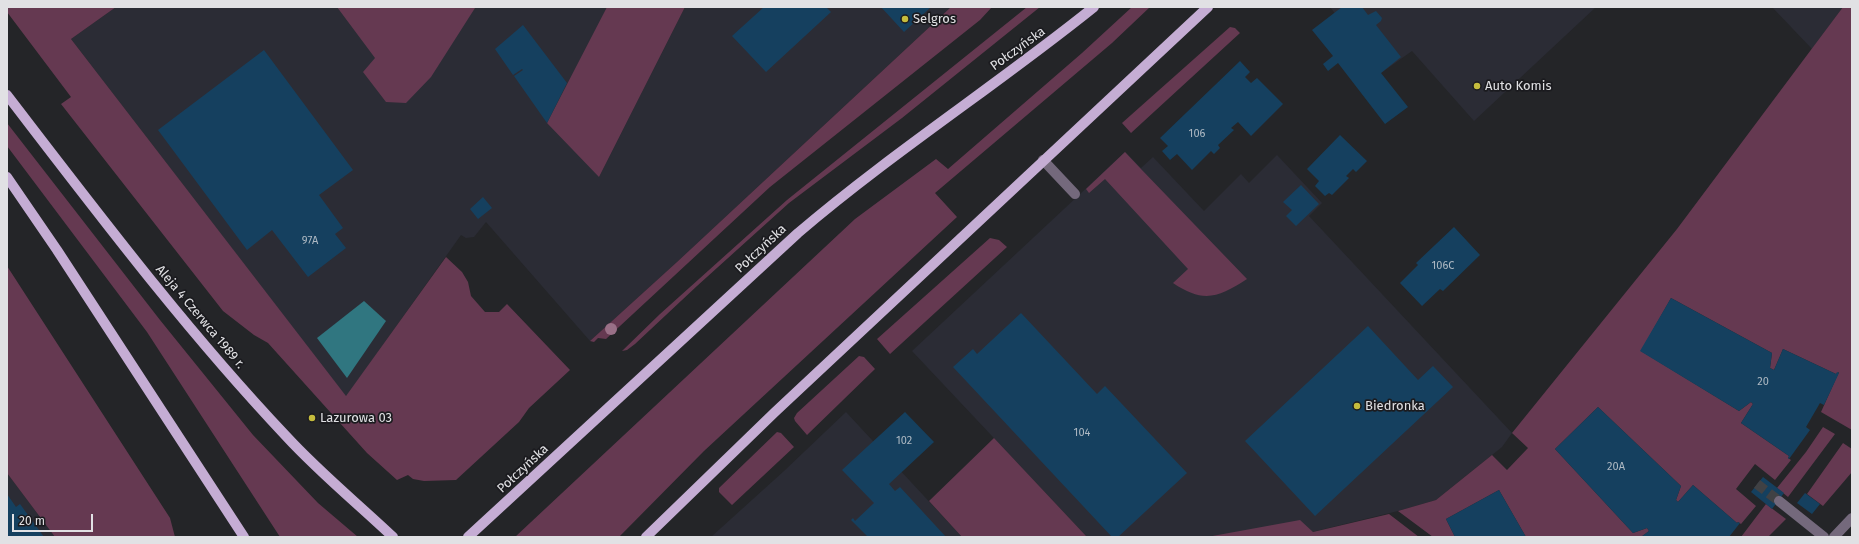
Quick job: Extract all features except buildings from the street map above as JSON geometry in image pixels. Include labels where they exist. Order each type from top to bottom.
[{"type":"main road","name":"Połczyńska","points":[[468,537],[781,249],[838,199],[923,134],[1032,56],[1094,7]]},
{"type":"main road","points":[[646,537],[775,412],[1208,7]]},
{"type":"main road","name":"Aleja 4 Czerwca 1989 r.","points":[[7,95],[198,339],[286,436],[334,484],[394,537]]},
{"type":"main road","points":[[7,178],[57,250],[244,537]]},
{"type":"street","points":[[1043,160],[1075,194]]},
{"type":"street","points":[[1779,501],[1824,537]]},
{"type":"street","points":[[1834,537],[1852,518]]},
{"type":"shaded area","points":[[7,7],[116,7],[71,39],[346,396],[446,257],[462,272],[468,282],[471,296],[485,312],[499,312],[507,304],[570,370],[529,408],[519,422],[456,480],[424,481],[413,479],[408,475],[397,480],[367,453],[268,343],[254,335],[223,311],[61,104],[71,97],[7,12]]},
{"type":"shaded area","points":[[116,7],[607,7],[595,34],[599,177],[685,7],[951,7],[590,341],[486,222],[474,237],[466,238],[461,235],[346,397],[71,39]]},
{"type":"shaded area","points":[[337,7],[475,8],[431,77],[406,103],[386,102],[363,72],[375,58]]},
{"type":"shaded area","points":[[607,7],[685,7],[599,177],[547,123]]},
{"type":"shaded area","points":[[951,7],[992,7],[980,20],[770,187],[606,339],[598,338],[594,342],[590,341],[677,262]]},
{"type":"shaded area","points":[[1027,7],[1040,7],[902,118],[789,203],[635,344],[627,350],[622,351],[660,314],[787,200]]},
{"type":"shaded area","points":[[1132,7],[1150,7],[1112,43],[935,193],[957,217],[704,451],[619,537],[515,537],[855,219],[936,159],[948,169],[1082,53]]},
{"type":"shaded area","name":"Auto Komis","points":[[1330,7],[1596,7],[1474,121],[1412,51],[1381,73]]},
{"type":"shaded area","points":[[1772,7],[1843,7],[1812,49]]},
{"type":"shaded area","points":[[1843,7],[1852,7],[1852,430],[1821,412],[1839,372],[1836,374],[1783,349],[1774,370],[1770,368],[1772,353],[1671,298],[1641,351],[1739,411],[1751,402],[1753,404],[1741,423],[1789,456],[1788,458],[1791,460],[1775,480],[1755,464],[1736,489],[1756,506],[1741,524],[1738,522],[1737,523],[1693,485],[1678,502],[1676,500],[1681,486],[1598,407],[1555,449],[1633,533],[1647,528],[1649,531],[1641,537],[1526,537],[1499,490],[1446,519],[1455,537],[1433,537],[1398,511],[1436,500],[1492,455],[1507,470],[1528,448],[1512,433],[1677,229]]},
{"type":"shaded area","points":[[1230,27],[1235,28],[1240,33],[1131,133],[1122,123]]},
{"type":"shaded area","points":[[7,123],[160,320],[253,435],[318,503],[358,537],[280,537],[147,332],[7,146]]},
{"type":"shaded area","points":[[1125,152],[1141,168],[1153,157],[1204,211],[1241,174],[1249,183],[1277,155],[1322,203],[1309,216],[1512,433],[1502,447],[1436,500],[1312,532],[1207,537],[1087,537],[912,351]]},
{"type":"shaded area","points":[[1125,152],[1247,279],[1228,290],[1211,296],[1194,294],[1173,283],[1188,269],[1105,179],[1089,193],[1086,189]]},
{"type":"shaded area","points":[[990,238],[999,240],[1007,247],[890,354],[877,339]]},
{"type":"shaded area","points":[[7,266],[170,518],[175,537],[55,537],[7,473]]},
{"type":"shaded area","points":[[859,356],[864,357],[875,369],[807,435],[795,421],[794,418],[797,413]]},
{"type":"shaded area","points":[[846,412],[962,537],[711,537],[784,471]]},
{"type":"shaded area","points":[[1823,427],[1835,434],[1788,497],[1777,488],[1806,452]]},
{"type":"shaded area","points":[[777,432],[781,433],[794,447],[732,505],[719,492],[719,488]]},
{"type":"shaded area","points":[[994,438],[1087,537],[962,537],[929,501]]},
{"type":"shaded area","points":[[1843,443],[1852,449],[1852,472],[1823,506],[1807,494]]},
{"type":"shaded area","points":[[7,473],[55,537],[7,537]]},
{"type":"shaded area","points":[[1766,504],[1786,519],[1768,537],[1741,537]]},
{"type":"shaded area","points":[[1389,514],[1419,537],[1207,537],[1300,520],[1313,532]]},
{"type":"water","points":[[364,301],[386,321],[347,378],[317,338]]},
{"type":"tunnel","points":[[1757,484],[1779,501]]},
{"type":"place","name":"Selgros","points":[[905,19]]},
{"type":"place","name":"Auto Komis","points":[[1477,86]]},
{"type":"place","name":"Biedronka","points":[[1357,406]]},
{"type":"place","name":"Lazurowa 03","points":[[312,418]]}]
